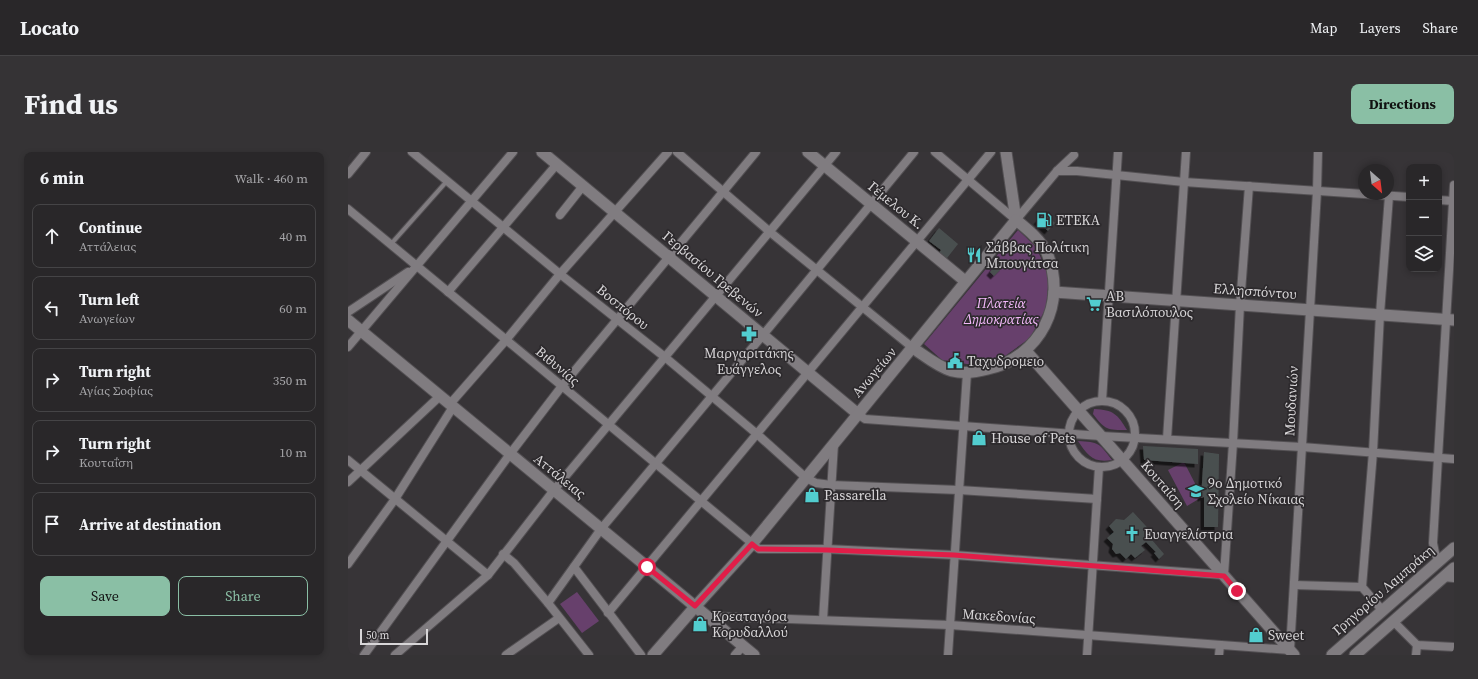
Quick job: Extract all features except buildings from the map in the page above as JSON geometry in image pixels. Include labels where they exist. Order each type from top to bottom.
[{"type":"main road","name":"Γερβασίου Γρεβενών","points":[[542,152],[861,416]]},
{"type":"main road","name":"Γέμελου Κ.","points":[[808,152],[965,281]]},
{"type":"main road","points":[[913,348],[952,371],[967,373],[1000,366],[1026,350],[1038,338],[1045,326],[1051,311],[1054,292],[1052,270],[1047,253],[1035,237],[1016,220],[1006,152]]},
{"type":"main road","name":"Ανωγείων","points":[[653,655],[695,606],[811,481],[834,444],[861,416],[965,281],[1016,220]]},
{"type":"main road","name":"Ελλησπόντου","points":[[1054,292],[1450,319]]},
{"type":"main road","name":"Αττάλειας","points":[[348,320],[754,655]]},
{"type":"main road","name":"Κουταΐση","points":[[1026,350],[1292,653]]},
{"type":"main road","name":"Γρηγορίου Λαμπράκη","points":[[1332,655],[1454,548]]},
{"type":"main road","points":[[1355,655],[1393,621],[1448,578],[1454,568]]},
{"type":"street","points":[[348,174],[366,152]]},
{"type":"street","points":[[348,347],[513,152]]},
{"type":"street","points":[[348,564],[395,499],[451,406],[560,274],[616,213],[668,152]]},
{"type":"street","points":[[678,152],[770,232],[913,348]]},
{"type":"street","points":[[364,655],[510,454],[562,386],[670,258],[756,152]]},
{"type":"street","points":[[395,655],[488,575],[554,490],[666,358],[836,152]]},
{"type":"street","points":[[548,603],[601,529],[914,152]]},
{"type":"street","points":[[935,152],[1016,220]]},
{"type":"street","points":[[608,613],[992,152]]},
{"type":"street","points":[[1102,400],[1110,296],[1118,152]]},
{"type":"street","points":[[1167,439],[1186,152]]},
{"type":"street","name":"Μουδανιών","points":[[1292,653],[1294,585],[1318,152]]},
{"type":"street","name":"Βοσπόρου","points":[[417,153],[447,181],[560,274],[666,358],[811,481]]},
{"type":"street","points":[[1074,153],[1077,171]]},
{"type":"street","name":"Ανωγείων","points":[[1016,220],[1074,153]]},
{"type":"street","points":[[448,292],[557,164]]},
{"type":"street","points":[[1057,171],[1077,171],[1184,182],[1358,194]]},
{"type":"street","points":[[1439,561],[1435,553],[1433,543],[1438,457],[1450,319],[1454,185]]},
{"type":"street","points":[[560,215],[584,186]]},
{"type":"street","points":[[752,544],[758,549],[954,555],[1224,576],[1240,305],[1249,186]]},
{"type":"street","points":[[1394,196],[1406,197]]},
{"type":"street","points":[[1383,611],[1362,587],[1373,452],[1380,314],[1389,200]]},
{"type":"street","points":[[1442,200],[1453,201]]},
{"type":"street","name":"Βιθυνίας","points":[[348,208],[752,544]]},
{"type":"street","points":[[348,312],[417,266]]},
{"type":"street","points":[[948,655],[967,373]]},
{"type":"street","points":[[348,482],[440,396]]},
{"type":"street","points":[[1102,400],[1118,405],[1127,412],[1134,426],[1136,437],[1132,449],[1123,460],[1111,466],[1099,467],[1085,463],[1075,453],[1068,434],[1072,420],[1078,410],[1089,403],[1102,400]]},
{"type":"street","points":[[861,416],[1068,434],[1302,447],[1454,459]]},
{"type":"street","points":[[823,620],[834,444]]},
{"type":"street","points":[[348,460],[488,575]]},
{"type":"street","points":[[1087,655],[1099,467]]},
{"type":"street","points":[[811,481],[831,485],[959,490],[1097,499]]},
{"type":"street","points":[[503,554],[514,563],[589,655]]},
{"type":"street","points":[[574,567],[641,655]]},
{"type":"street","points":[[1294,585],[1362,587]]},
{"type":"street","name":"Μακεδονίας","points":[[706,616],[950,625],[1220,645],[1292,653]]},
{"type":"street","points":[[506,655],[559,618]]},
{"type":"street","points":[[1393,621],[1417,645],[1454,647]]},
{"type":"street","points":[[1219,655],[1220,645]]},
{"type":"street","points":[[1416,655],[1417,645]]},
{"type":"street","points":[[735,655],[743,646]]},
{"type":"lane","points":[[391,244],[447,181]]},
{"type":"green space","name":"Πλατεία Δημοκρατίας","points":[[1018,230],[1036,247],[1049,276],[1046,308],[1030,338],[1005,356],[973,365],[942,360],[924,344]]},
{"type":"green space","points":[[1094,409],[1111,412],[1120,420],[1127,430],[1107,428],[1093,414]]},
{"type":"green space","points":[[1078,441],[1098,444],[1112,460],[1105,461],[1092,457],[1085,451]]},
{"type":"green space","points":[[1184,462],[1202,497],[1187,506],[1168,470]]},
{"type":"green space","points":[[577,592],[599,621],[582,633],[560,604]]},
{"type":"place","name":"ΕΤΕΚΑ","points":[[1044,220]]},
{"type":"place","name":"Σάββας Πολίτικη Μπουγάτσα","points":[[974,255]]},
{"type":"place","name":"ΑΒ Βασιλόπουλος","points":[[1094,304]]},
{"type":"place","name":"Μαργαριτάκης Ευάγγελος","points":[[749,334]]},
{"type":"place","name":"Ταχυδρομειο","points":[[955,361]]},
{"type":"place","name":"House of Pets","points":[[979,438]]},
{"type":"place","name":"9o Δημοτικό Σχολείο Νίκαιας","points":[[1196,491]]},
{"type":"place","name":"Passarella","points":[[812,495]]},
{"type":"place","name":"Ευαγγελίστρια","points":[[1132,534]]},
{"type":"place","name":"Κρεαταγόρα Κορυδαλλού","points":[[700,624]]},
{"type":"place","name":"Sweet","points":[[1256,635]]},
{"type":"route","points":[[647,567],[695,606],[752,544],[758,549],[954,555],[1224,576],[1237,591]]}]
